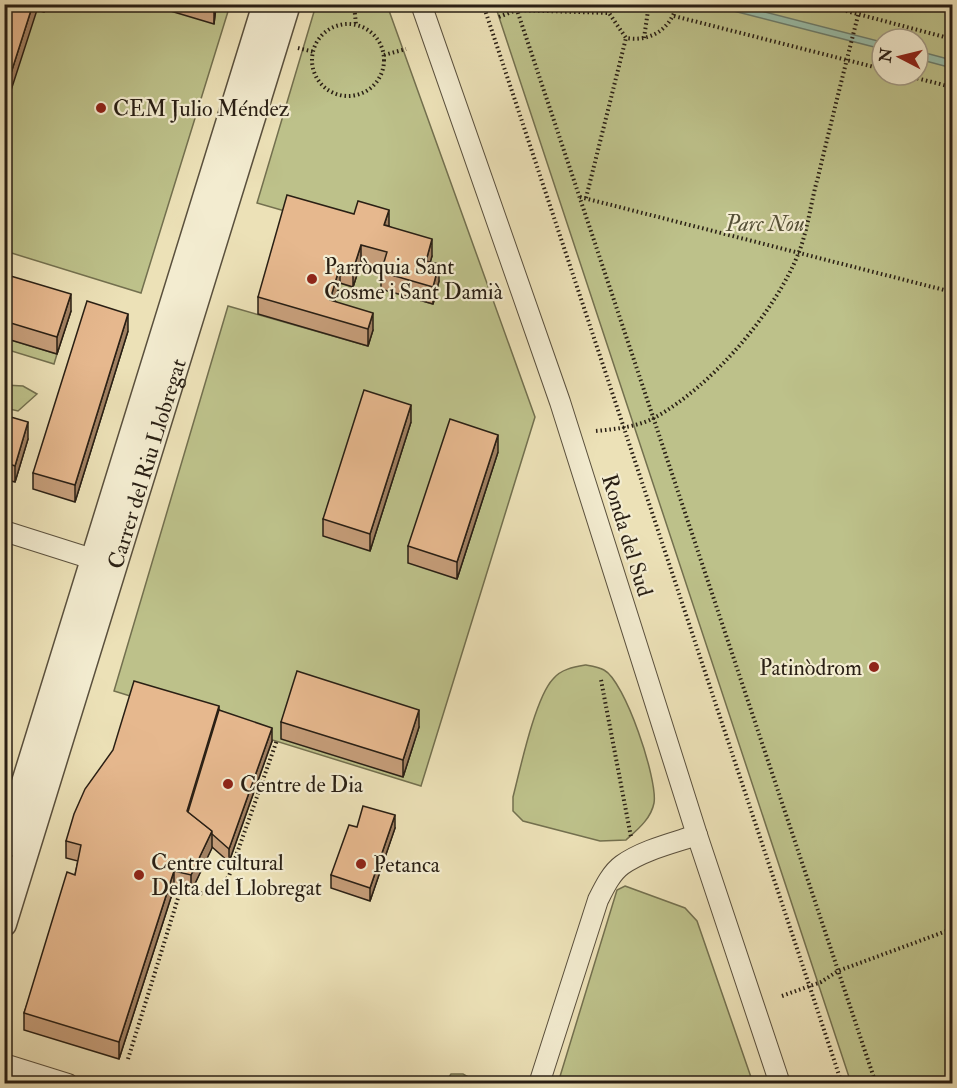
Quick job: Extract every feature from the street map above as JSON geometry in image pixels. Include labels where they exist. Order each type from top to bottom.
[{"type":"street","name":"Carrer del Riu Llobregat","points":[[4,924],[104,563],[265,4]]},
{"type":"street","name":"Carrer del Riu Llobregat","points":[[4,846],[104,563],[288,4]]},
{"type":"street","name":"Ronda del Sud","points":[[420,4],[560,402],[697,835],[780,1083]]},
{"type":"street","points":[[4,531],[104,563]]},
{"type":"street","points":[[539,1083],[598,900],[621,866],[697,835]]},
{"type":"street","points":[[4,1064],[68,1083]]},
{"type":"path","points":[[354,4],[356,25]]},
{"type":"path","points":[[483,4],[842,1083]]},
{"type":"path","points":[[515,4],[876,1083]]},
{"type":"path","points":[[516,10],[521,4]]},
{"type":"path","points":[[644,38],[649,4]]},
{"type":"path","points":[[626,38],[655,36],[667,27],[674,16],[677,4]]},
{"type":"path","points":[[820,4],[952,39]]},
{"type":"path","points":[[596,431],[623,429],[653,418],[721,367],[751,331],[798,252],[861,4]]},
{"type":"path","points":[[499,17],[516,10],[609,13],[626,38],[586,198]]},
{"type":"path","points":[[674,16],[870,66]]},
{"type":"path","points":[[356,25],[367,29],[377,37],[384,55],[382,73],[376,84],[368,91],[346,97],[326,88],[318,80],[314,70],[314,52],[322,36],[332,28],[356,25]]},
{"type":"path","points":[[295,47],[314,52]]},
{"type":"path","points":[[384,55],[406,50]]},
{"type":"path","points":[[930,82],[952,87]]},
{"type":"path","points":[[579,196],[952,292]]},
{"type":"path","points":[[601,680],[636,859]]},
{"type":"path","points":[[128,1059],[179,895],[217,892],[229,876],[278,740]]},
{"type":"path","points":[[259,758],[270,761]]},
{"type":"path","points":[[782,996],[809,986],[838,971],[952,929]]},
{"type":"green space","name":"CEM Julio Méndez","points":[[4,5],[230,5],[141,293],[5,251]]},
{"type":"green space","points":[[316,5],[387,5],[535,417],[421,786],[114,691],[228,306],[368,346],[330,317],[340,283],[353,287],[361,262],[387,269],[381,289],[433,304],[354,231],[257,203]]},
{"type":"green space","name":"Parc Nou","points":[[495,5],[952,5],[952,1083],[851,1083]]},
{"type":"green space","points":[[4,338],[57,354],[54,364],[5,349]]},
{"type":"green space","points":[[5,385],[23,386],[37,394],[18,411],[5,408]]},
{"type":"green space","points":[[586,665],[604,670],[621,692],[638,732],[651,774],[654,791],[652,809],[643,824],[626,840],[600,841],[523,821],[513,811],[513,797],[524,753],[546,688],[560,673]]},
{"type":"green space","points":[[625,886],[685,908],[697,921],[753,1083],[558,1083],[617,890]]},
{"type":"green space","points":[[451,1074],[463,1074],[479,1083],[445,1083]]},
{"type":"shaded area","points":[[710,5],[738,5],[870,39],[870,46]]},
{"type":"shaded area","points":[[930,54],[952,60],[952,68],[930,62]]},
{"type":"building","points":[[4,4],[33,4],[4,95]]},
{"type":"building","name":"Parròquia Sant Cosme i Sant Damià","points":[[287,195],[354,214],[358,201],[389,210],[384,225],[432,239],[426,261],[439,264],[433,287],[381,272],[387,252],[361,245],[353,270],[340,266],[330,300],[373,313],[368,329],[258,297]]},
{"type":"building","points":[[4,274],[71,294],[57,337],[4,321]]},
{"type":"building","points":[[87,301],[128,314],[75,485],[33,473]]},
{"type":"building","points":[[364,390],[411,405],[370,534],[323,519]]},
{"type":"building","points":[[4,415],[28,422],[15,466],[4,462]]},
{"type":"building","points":[[450,419],[498,435],[457,562],[408,546]]},
{"type":"building","points":[[297,671],[419,710],[403,760],[281,722]]},
{"type":"building","name":"Centre cultural Delta del Llobregat","points":[[134,681],[219,706],[187,811],[212,831],[191,875],[174,871],[119,1042],[24,1013],[67,872],[75,875],[81,845],[66,841],[74,814],[85,789],[113,750]]},
{"type":"building","name":"Centre de Dia","points":[[219,710],[272,728],[229,849],[212,834],[212,831],[188,812]]},
{"type":"building","name":"Petanca","points":[[363,806],[395,815],[370,888],[331,875],[349,825],[357,827]]},
{"type":"place","name":"CEM Julio Méndez","points":[[101,108]]},
{"type":"place","name":"Parròquia Sant Cosme i Sant Damià","points":[[312,279]]},
{"type":"place","name":"Patinòdrom","points":[[874,667]]},
{"type":"place","name":"Centre de Dia","points":[[228,784]]},
{"type":"place","name":"Petanca","points":[[361,864]]},
{"type":"place","name":"Centre cultural Delta del Llobregat","points":[[139,875]]}]
